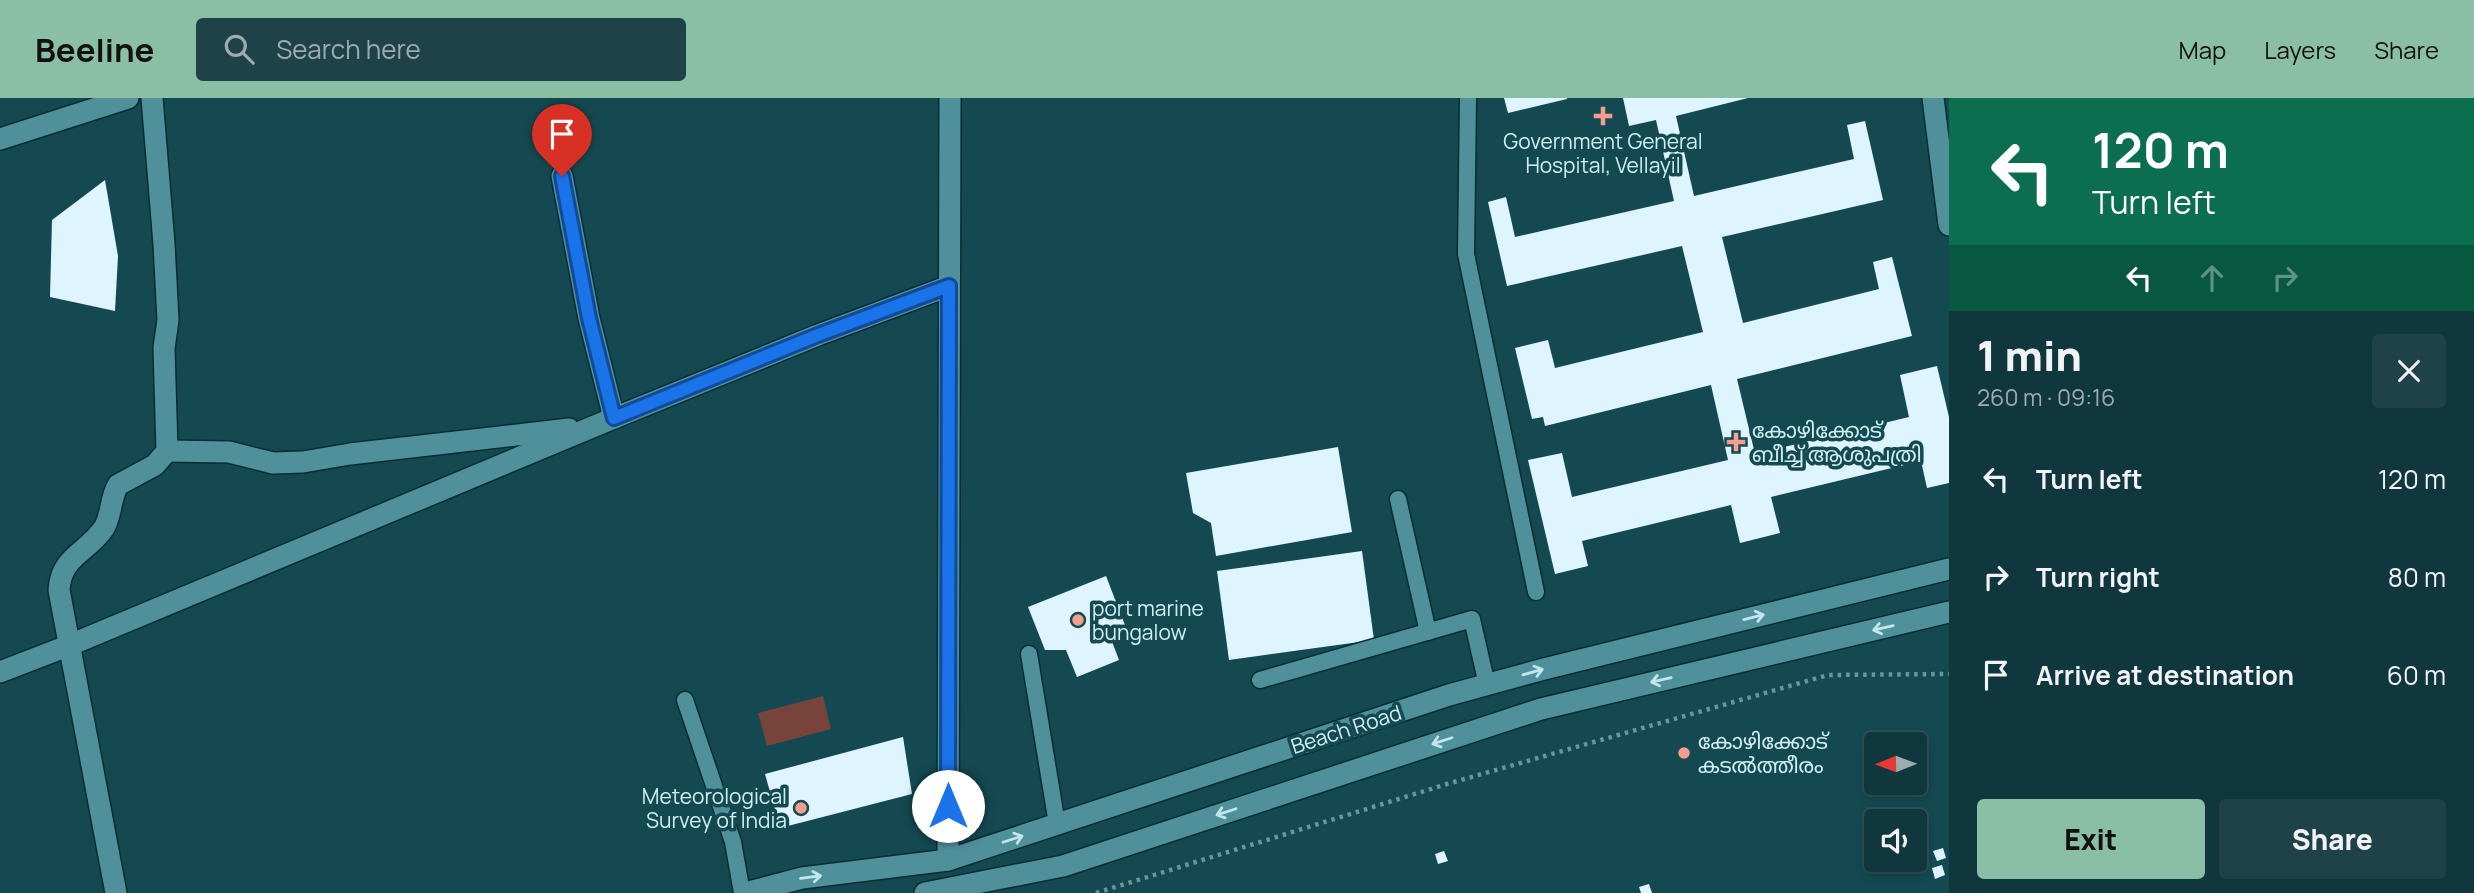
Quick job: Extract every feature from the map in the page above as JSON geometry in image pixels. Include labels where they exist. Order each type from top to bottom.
[{"type":"street","points":[[0,139],[128,98]]},
{"type":"street","points":[[116,893],[59,590],[64,566],[103,528],[118,485],[155,465],[167,451],[164,348],[168,320],[152,98]]},
{"type":"street","points":[[948,860],[950,98]]},
{"type":"street","points":[[1933,98],[1949,225]]},
{"type":"street","points":[[562,176],[589,318],[605,422]]},
{"type":"street","points":[[0,672],[818,335],[949,286]]},
{"type":"street","points":[[167,451],[229,452],[273,463],[303,462],[605,422]]},
{"type":"street","name":"Beach Road","points":[[743,893],[802,878],[948,860],[1487,685],[1949,569]]},
{"type":"street","name":"Beach Road","points":[[925,893],[1063,866],[1541,709],[1949,612]]},
{"type":"lane","points":[[1468,98],[1466,254],[1536,592]]},
{"type":"lane","points":[[1398,499],[1428,632]]},
{"type":"lane","points":[[1260,680],[1472,619],[1487,685]]},
{"type":"lane","points":[[1030,654],[1057,824]]},
{"type":"lane","points":[[685,700],[733,842],[743,893]]},
{"type":"path","points":[[1096,893],[1447,784],[1828,675],[1949,674]]},
{"type":"shaded area","points":[[823,696],[831,729],[767,746],[758,713]]},
{"type":"building","points":[[1504,98],[1567,98],[1567,99],[1508,113]]},
{"type":"building","points":[[1623,98],[1748,98],[1676,116],[1694,196],[1854,159],[1847,125],[1865,121],[1883,200],[1722,237],[1743,323],[1879,289],[1873,262],[1892,257],[1912,336],[1737,379],[1755,454],[1909,417],[1900,375],[1937,366],[1949,417],[1949,483],[1927,488],[1921,461],[1771,497],[1780,533],[1740,543],[1731,505],[1582,541],[1588,566],[1555,574],[1528,460],[1562,453],[1572,497],[1728,460],[1711,385],[1545,426],[1543,417],[1532,419],[1515,348],[1548,340],[1555,368],[1703,332],[1682,246],[1507,286],[1488,202],[1506,197],[1515,237],[1674,201],[1656,120],[1629,126]]},
{"type":"building","points":[[105,180],[118,256],[115,311],[50,297],[52,220]]},
{"type":"building","points":[[1338,447],[1352,532],[1216,556],[1211,523],[1193,513],[1186,473]]},
{"type":"building","points":[[1362,551],[1374,640],[1229,660],[1217,571]]},
{"type":"building","name":"port marine bungalow","points":[[1106,576],[1128,633],[1111,639],[1119,660],[1077,677],[1066,650],[1045,650],[1028,607]]},
{"type":"building","points":[[903,737],[912,794],[780,828],[765,774]]},
{"type":"building","points":[[1943,848],[1946,858],[1937,861],[1933,851]]},
{"type":"building","points":[[1444,851],[1448,861],[1438,864],[1435,854]]},
{"type":"building","points":[[1942,865],[1945,875],[1935,879],[1932,868]]},
{"type":"building","points":[[1649,884],[1652,893],[1641,893],[1639,887]]},
{"type":"place","name":"Government General Hospital, Vellayil","points":[[1603,116]]},
{"type":"place","name":"കോഴിക്കോട് ബീച്ച് ആശുപത്രി","points":[[1736,442]]},
{"type":"place","name":"port marine bungalow","points":[[1078,620]]},
{"type":"place","name":"കോഴിക്കോട് കടൽത്തീരം","points":[[1684,753]]},
{"type":"place","name":"Meteorological Survey of India","points":[[801,808]]},
{"type":"route","points":[[562,176],[589,318],[614,418],[818,335],[949,286],[948,806]]}]
